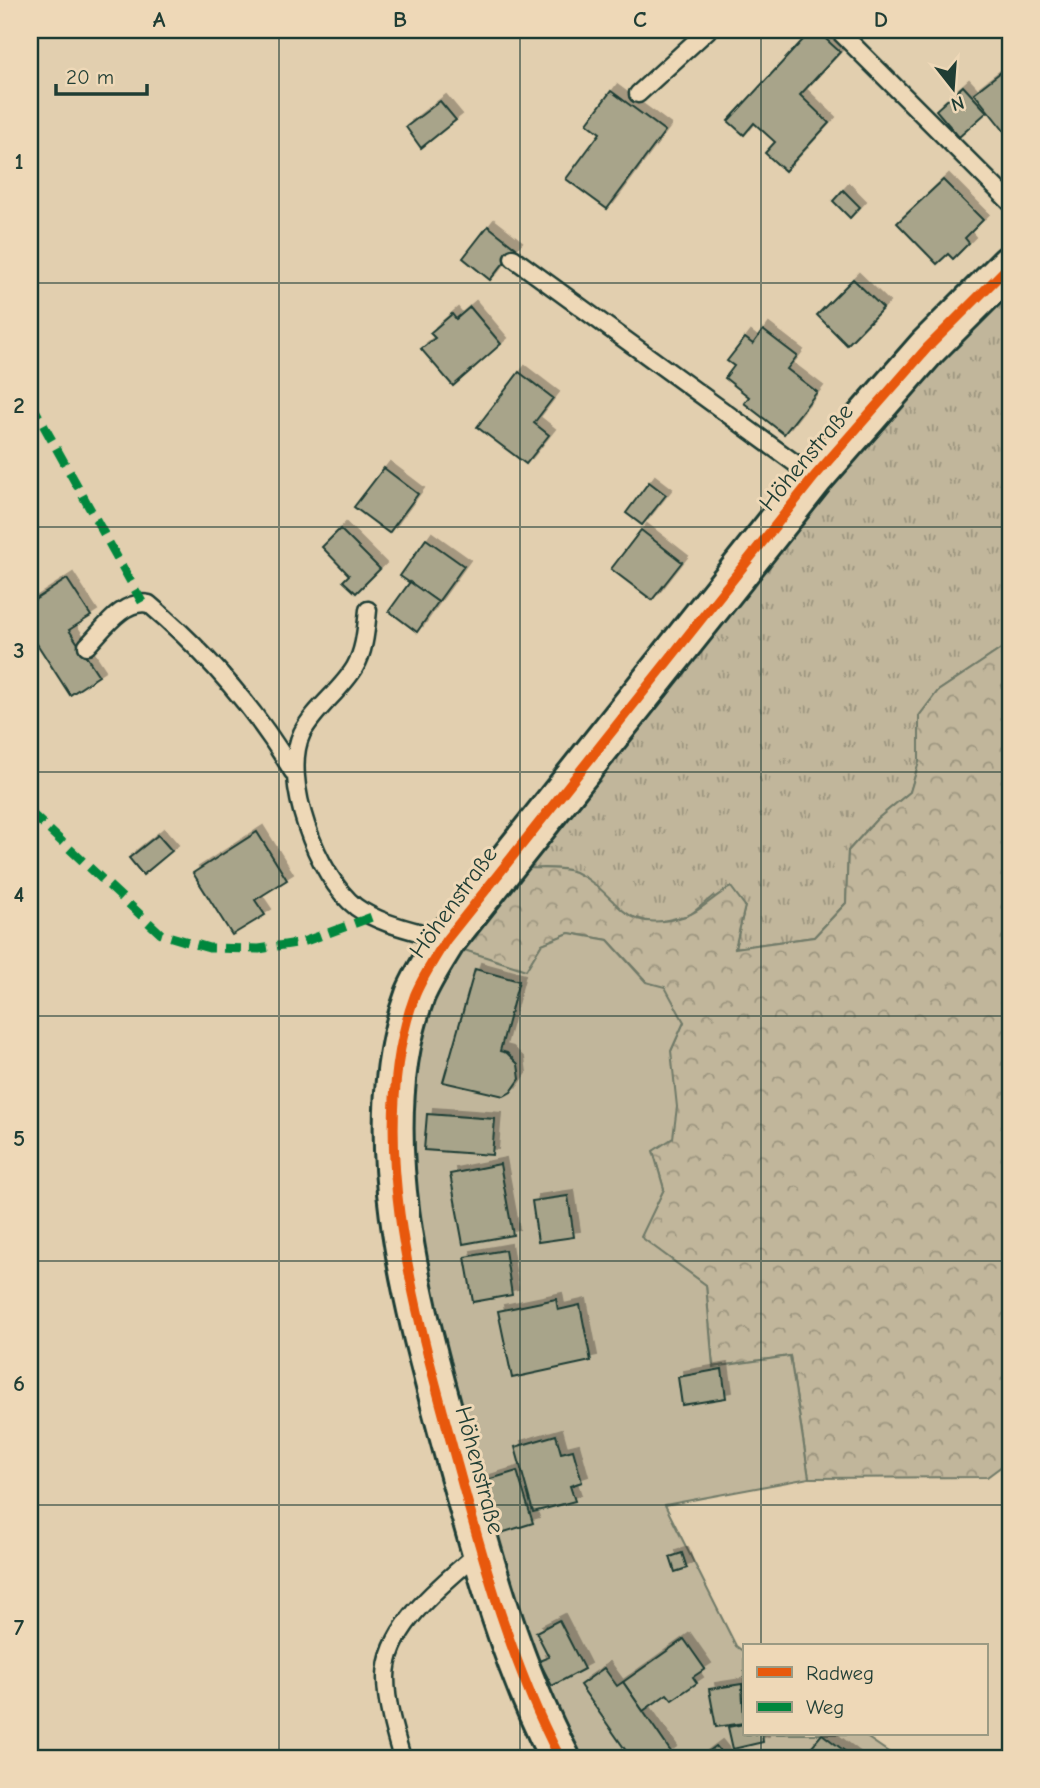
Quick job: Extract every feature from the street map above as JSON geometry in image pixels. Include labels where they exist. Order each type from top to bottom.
[{"type":"street","name":"Höhenstraße","points":[[560,1758],[529,1688],[481,1551],[424,1342],[403,1233],[395,1168],[396,1094],[408,1017],[421,984],[446,940],[814,477],[928,348],[1010,265]]},
{"type":"lane","points":[[638,94],[708,30]]},
{"type":"lane","points":[[838,30],[1010,202]]},
{"type":"lane","name":"Höhenstraße","points":[[513,258],[814,477]]},
{"type":"lane","points":[[87,646],[124,610],[133,604],[149,604],[205,655],[246,701],[293,772],[312,839],[340,893],[372,917],[446,940]]},
{"type":"lane","points":[[293,772],[295,753],[302,733],[356,666],[368,610]]},
{"type":"lane","points":[[402,1758],[386,1677],[397,1637],[433,1594],[481,1551]]},
{"type":"green space","points":[[1010,285],[1010,643],[938,691],[919,716],[919,762],[910,792],[876,820],[848,851],[846,903],[814,937],[735,948],[745,906],[713,896],[690,915],[654,923],[626,915],[574,872],[522,868],[825,487]]},
{"type":"green space","points":[[1010,643],[1010,1460],[987,1477],[809,1478],[790,1356],[713,1367],[706,1285],[640,1237],[664,1189],[653,1151],[672,1077],[671,1051],[684,1022],[608,940],[569,933],[542,944],[526,971],[458,948],[522,868],[556,868],[575,872],[591,881],[623,910],[647,921],[664,921],[691,914],[731,887],[745,906],[735,948],[814,937],[846,903],[848,851],[876,820],[910,792],[919,762],[919,716],[938,691]]},
{"type":"green space","points":[[569,933],[608,940],[646,982],[665,987],[684,1022],[671,1051],[677,1107],[673,1138],[653,1151],[664,1189],[641,1237],[706,1285],[713,1367],[790,1356],[809,1478],[665,1505],[736,1646],[743,1651],[743,1736],[865,1736],[897,1758],[577,1758],[566,1739],[494,1547],[419,1244],[409,1138],[422,1020],[458,948],[526,970],[542,944]]},
{"type":"building","points":[[812,30],[816,30],[840,52],[800,95],[829,123],[785,171],[765,153],[775,142],[754,123],[744,135],[728,121]]},
{"type":"building","points":[[1010,65],[1010,129],[1005,132],[974,93]]},
{"type":"building","points":[[963,86],[987,112],[959,137],[936,110]]},
{"type":"building","points":[[611,91],[665,131],[607,209],[566,179],[600,133],[587,123]]},
{"type":"building","points":[[440,101],[456,120],[421,148],[406,127]]},
{"type":"building","points":[[943,180],[983,220],[965,238],[969,243],[953,259],[948,254],[937,264],[897,223]]},
{"type":"building","points":[[843,190],[860,207],[850,218],[833,201]]},
{"type":"building","points":[[488,226],[516,248],[490,280],[463,258]]},
{"type":"building","points":[[853,279],[883,308],[847,345],[817,315]]},
{"type":"building","points":[[470,307],[501,344],[453,386],[421,349],[435,338],[430,333],[452,314],[456,319]]},
{"type":"building","points":[[763,330],[797,356],[787,369],[817,392],[784,434],[744,403],[749,397],[725,378],[734,366],[727,361],[745,338],[753,344]]},
{"type":"building","points":[[519,372],[553,398],[534,423],[549,435],[526,464],[477,427]]},
{"type":"building","points":[[384,468],[418,494],[389,533],[354,507]]},
{"type":"building","points":[[649,482],[666,495],[642,525],[626,513]]},
{"type":"building","points":[[340,529],[380,569],[356,593],[343,581],[349,575],[322,547]]},
{"type":"building","points":[[641,530],[682,562],[652,600],[611,569]]},
{"type":"building","points":[[426,539],[464,566],[438,602],[400,576]]},
{"type":"building","points":[[67,579],[91,616],[69,630],[99,676],[70,695],[30,633],[30,603]]},
{"type":"building","points":[[410,582],[438,602],[417,632],[389,611]]},
{"type":"building","points":[[257,832],[287,880],[255,900],[265,915],[232,935],[193,873]]},
{"type":"building","points":[[158,835],[172,851],[143,875],[129,858]]},
{"type":"building","points":[[475,969],[519,981],[500,1051],[507,1053],[518,1064],[520,1079],[511,1092],[504,1096],[443,1082]]},
{"type":"building","points":[[427,1114],[495,1119],[492,1155],[424,1150]]},
{"type":"building","points":[[500,1164],[513,1235],[463,1244],[450,1174]]},
{"type":"building","points":[[568,1196],[574,1237],[538,1242],[532,1201]]},
{"type":"building","points":[[505,1250],[512,1295],[473,1302],[465,1257]]},
{"type":"building","points":[[556,1299],[558,1310],[580,1305],[591,1361],[512,1378],[498,1311]]},
{"type":"building","points":[[722,1369],[726,1398],[682,1405],[678,1377]]},
{"type":"building","points":[[556,1435],[561,1453],[573,1450],[582,1482],[570,1486],[575,1501],[533,1512],[515,1447]]},
{"type":"building","points":[[517,1471],[533,1523],[501,1533],[484,1481]]},
{"type":"building","points":[[682,1553],[687,1568],[675,1572],[670,1557]]},
{"type":"building","points":[[559,1620],[584,1669],[552,1686],[539,1661],[549,1657],[536,1632]]},
{"type":"building","points":[[684,1639],[705,1669],[693,1677],[697,1683],[672,1700],[667,1694],[643,1711],[623,1682]]},
{"type":"building","points":[[604,1668],[617,1686],[623,1682],[671,1752],[662,1758],[631,1758],[580,1685]]},
{"type":"building","points":[[742,1684],[743,1723],[716,1727],[709,1689]]},
{"type":"building","points":[[743,1724],[743,1736],[762,1736],[763,1742],[733,1749],[728,1727]]},
{"type":"building","points":[[820,1736],[825,1736],[854,1758],[802,1758]]},
{"type":"building","points":[[716,1746],[726,1758],[700,1758]]},
{"type":"marked path","points":[[30,401],[142,602]]},
{"type":"marked path","points":[[30,812],[161,934],[209,948],[259,949],[303,942],[372,917]]},
{"type":"cycle path","points":[[560,1758],[527,1687],[489,1576],[442,1409],[413,1291],[395,1169],[394,1109],[400,1050],[415,995],[446,940],[814,477],[927,348],[1010,265]]}]
